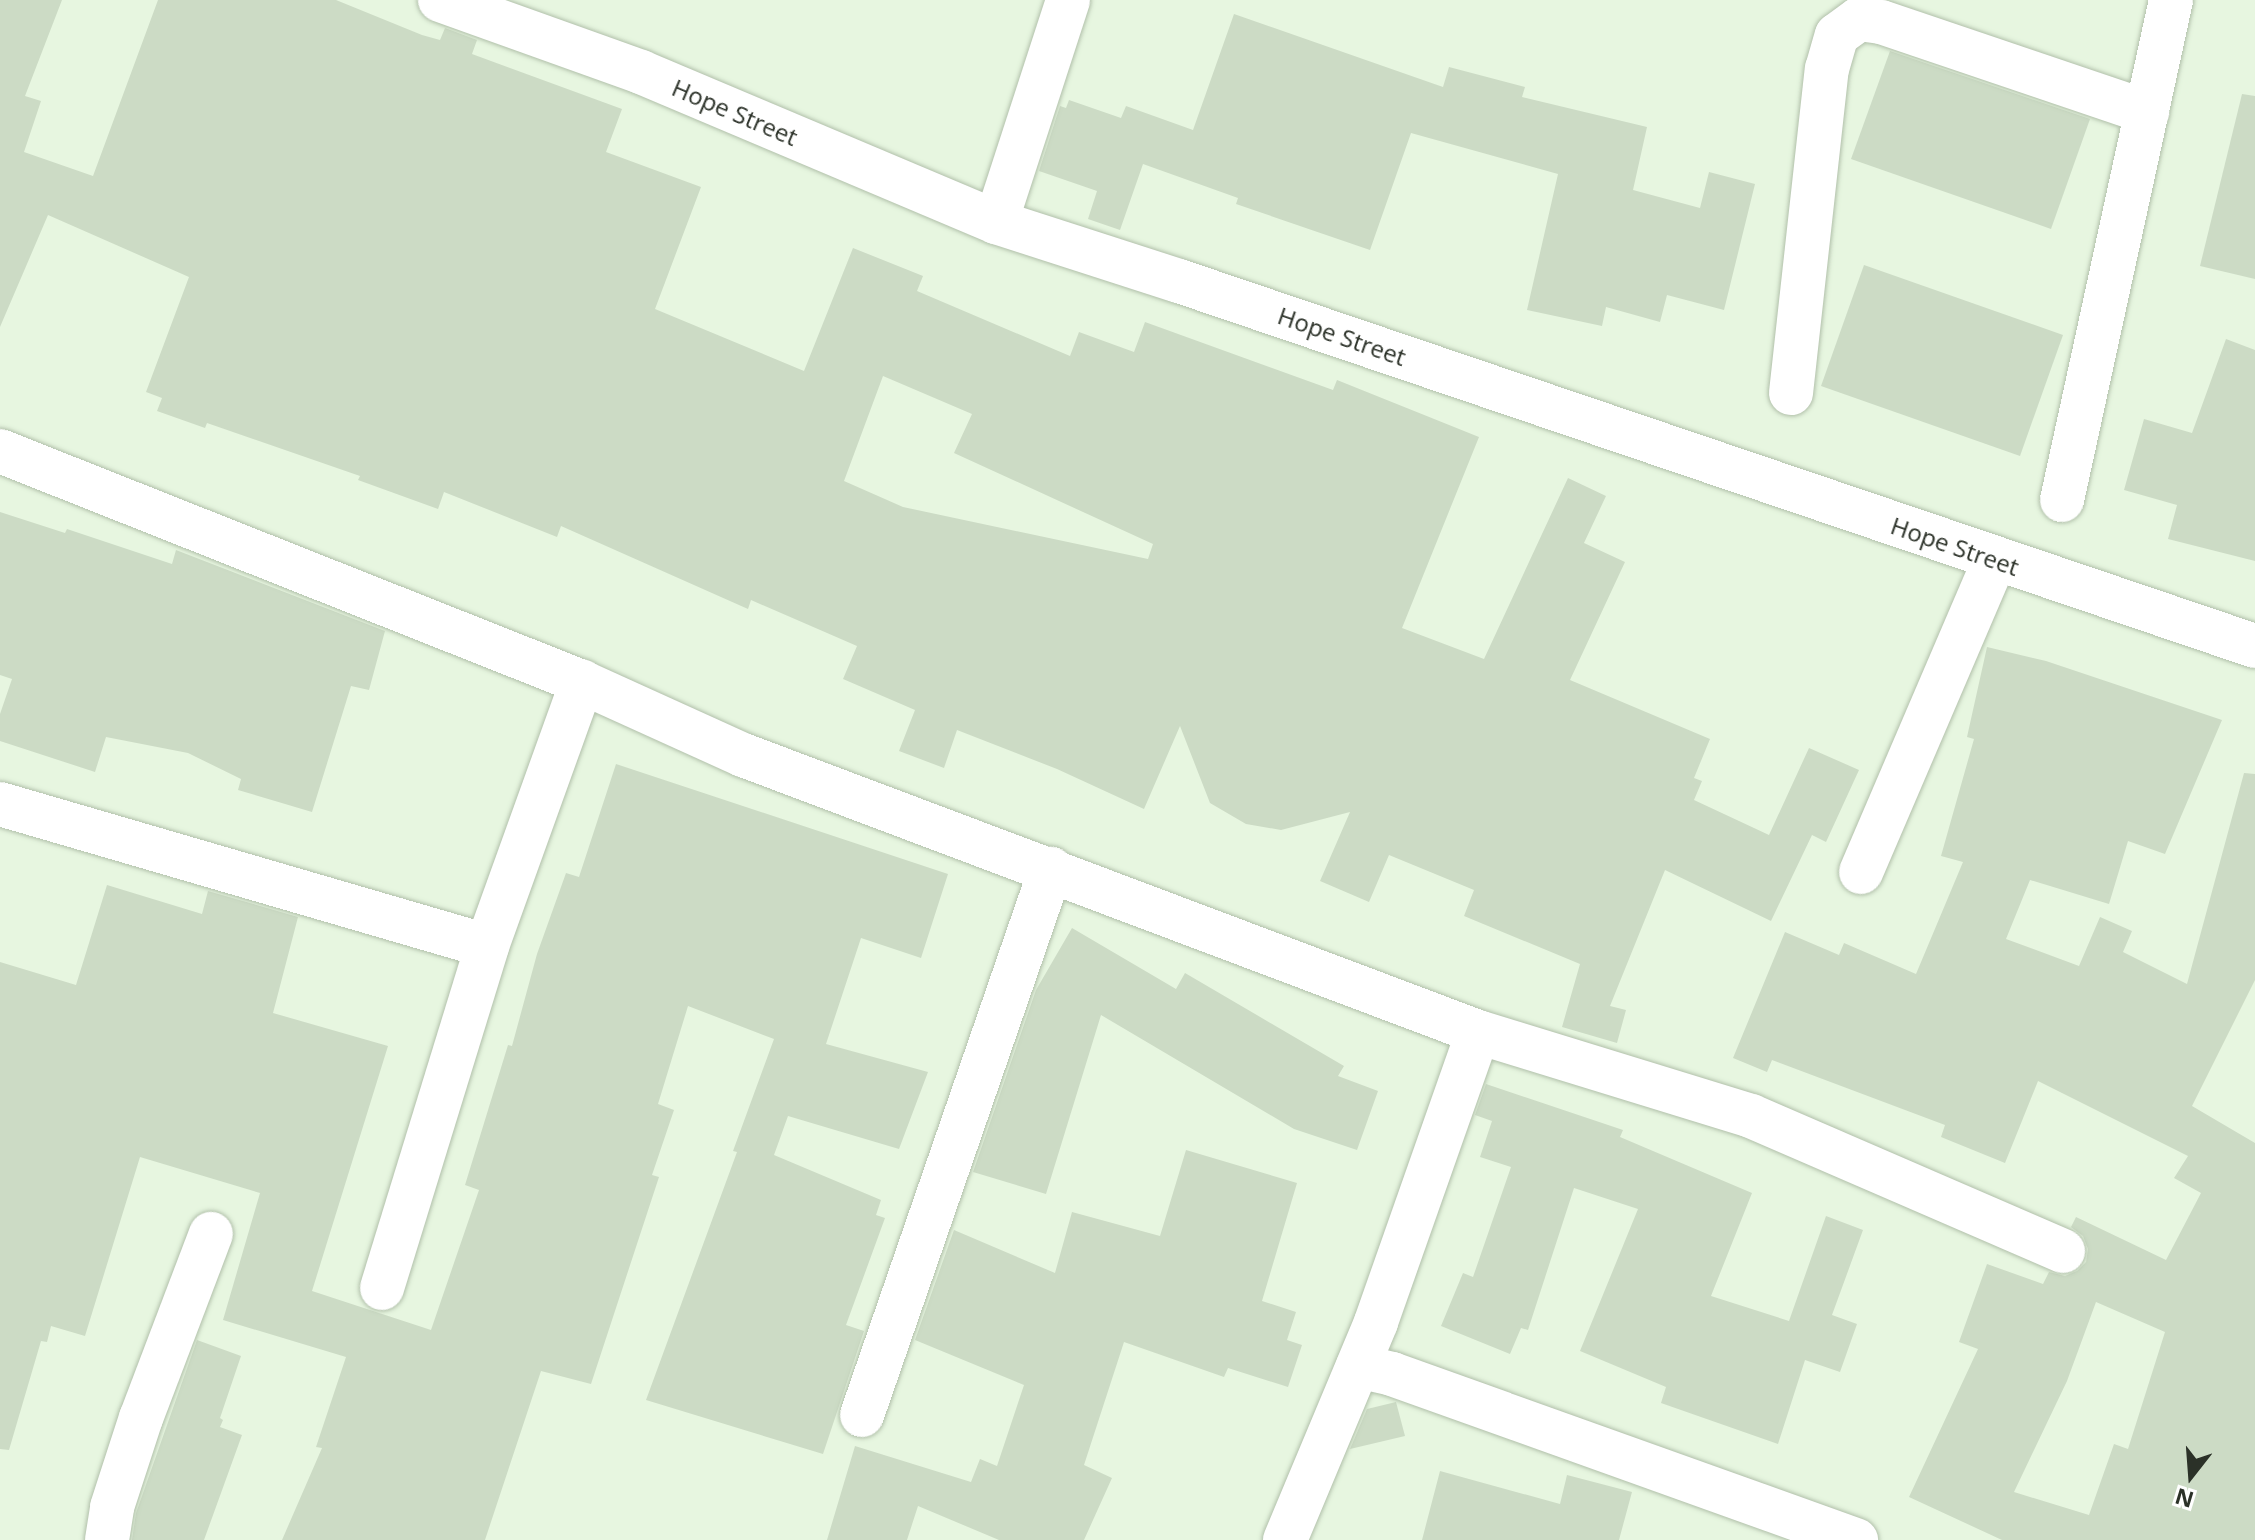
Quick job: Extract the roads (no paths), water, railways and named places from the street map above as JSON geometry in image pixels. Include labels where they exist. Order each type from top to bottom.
[{"type":"street","name":"Hope Street","points":[[440,0],[641,72],[996,222],[1179,281],[2255,646]]},
{"type":"street","points":[[996,222],[1068,0]]},
{"type":"street","points":[[2062,500],[2171,0]]},
{"type":"street","points":[[1791,393],[1827,69],[1837,35],[1859,19],[1881,22],[2147,112]]},
{"type":"street","points":[[0,451],[582,682],[743,755],[1478,1032],[1751,1116],[2063,1251]]},
{"type":"street","points":[[1861,872],[1995,560]]},
{"type":"street","points":[[382,1288],[487,946],[582,682]]},
{"type":"street","points":[[0,804],[487,946]]},
{"type":"street","points":[[862,1415],[1051,869]]},
{"type":"street","points":[[1285,1540],[1358,1366],[1478,1032]]},
{"type":"street","points":[[107,1540],[112,1507],[141,1418],[211,1234]]},
{"type":"street","points":[[1358,1366],[1392,1374],[1856,1540]]}]
